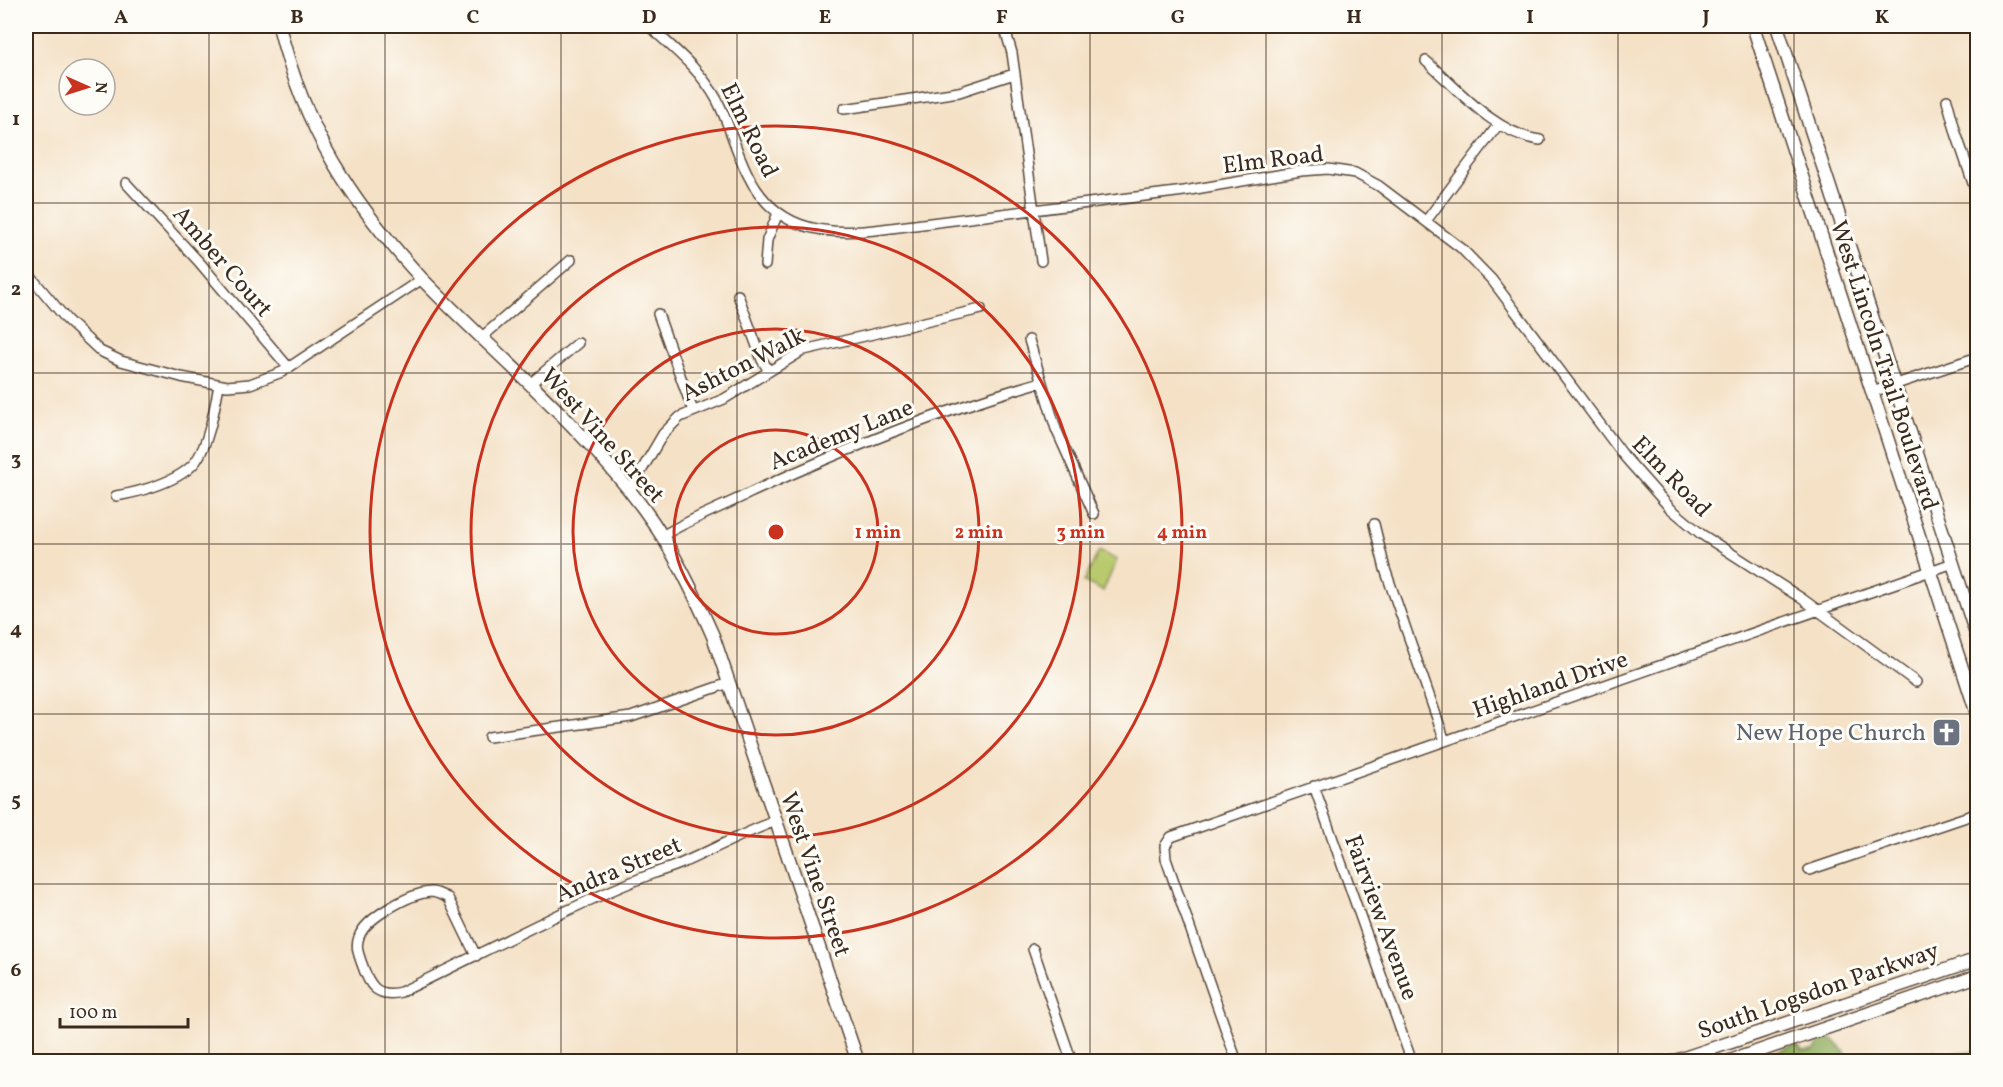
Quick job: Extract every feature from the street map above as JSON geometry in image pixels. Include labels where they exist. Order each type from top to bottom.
[{"type":"main road","name":"West Vine Street","points":[[279,26],[310,120],[337,172],[376,226],[422,279],[580,435],[630,490],[662,536],[696,597],[713,636],[858,1062]]},
{"type":"main road","name":"West Lincoln Trail Boulevard","points":[[1753,26],[1977,717]]},
{"type":"main road","name":"West Lincoln Trail Boulevard","points":[[1777,26],[1977,640]]},
{"type":"main road","name":"South Logsdon Parkway","points":[[1672,1062],[1977,959]]},
{"type":"main road","name":"South Logsdon Parkway","points":[[1727,1062],[1977,976]]},
{"type":"street","name":"Elm Road","points":[[649,26],[680,52],[700,75],[722,111],[747,174],[768,205],[793,222],[811,229],[849,233],[1173,193],[1301,171],[1328,169],[1355,173],[1367,179],[1461,248],[1491,280],[1624,456],[1670,508],[1701,534],[1818,611],[1916,682]]},
{"type":"street","points":[[1004,26],[1009,42],[1041,261]]},
{"type":"street","points":[[1426,61],[1498,125],[1528,138],[1540,140]]},
{"type":"street","points":[[844,109],[959,92],[1014,74]]},
{"type":"street","points":[[1947,100],[1977,198]]},
{"type":"street","points":[[1426,221],[1498,125]]},
{"type":"street","name":"Amber Court","points":[[126,183],[200,263],[289,368]]},
{"type":"street","points":[[765,265],[767,240],[778,213]]},
{"type":"street","points":[[481,338],[571,260]]},
{"type":"street","points":[[26,272],[67,320],[100,351],[121,361],[219,385],[250,384],[272,377],[422,279]]},
{"type":"street","points":[[738,295],[762,360],[769,371]]},
{"type":"street","name":"Ashton Walk","points":[[630,490],[663,434],[680,417],[724,399],[804,350],[981,309]]},
{"type":"street","points":[[658,314],[693,411]]},
{"type":"street","points":[[1029,340],[1056,429],[1094,514]]},
{"type":"street","points":[[530,384],[578,343]]},
{"type":"street","points":[[1872,392],[1977,357]]},
{"type":"street","name":"Academy Lane","points":[[662,536],[853,448],[1041,382]]},
{"type":"street","points":[[116,496],[164,482],[191,466],[205,442],[219,385]]},
{"type":"street","points":[[1374,524],[1385,569],[1445,741]]},
{"type":"street","name":"Highland Drive","points":[[1238,1062],[1166,859],[1165,846],[1171,837],[1953,564]]},
{"type":"street","points":[[489,736],[631,717],[729,683]]},
{"type":"street","name":"Fairview Avenue","points":[[1314,786],[1412,1062]]},
{"type":"street","points":[[1809,870],[1977,813]]},
{"type":"street","name":"Andra Street","points":[[476,956],[448,898],[433,892],[390,908],[363,928],[357,947],[368,980],[374,988],[390,995],[400,992],[607,894],[776,821]]},
{"type":"street","points":[[1033,950],[1072,1062]]},
{"type":"street","points":[[1742,1038],[1748,1054]]},
{"type":"green space","points":[[1099,551],[1117,560],[1103,591],[1084,582]]},
{"type":"green space","points":[[1825,1039],[1833,1039],[1844,1051],[1849,1061],[1745,1062],[1796,1044],[1803,1051],[1814,1050]]},
{"type":"green space","points":[[1933,1050],[1945,1054],[1977,1050],[1977,1059],[1921,1061]]},
{"type":"place","name":"New Hope Church","points":[[1947,732]]}]
